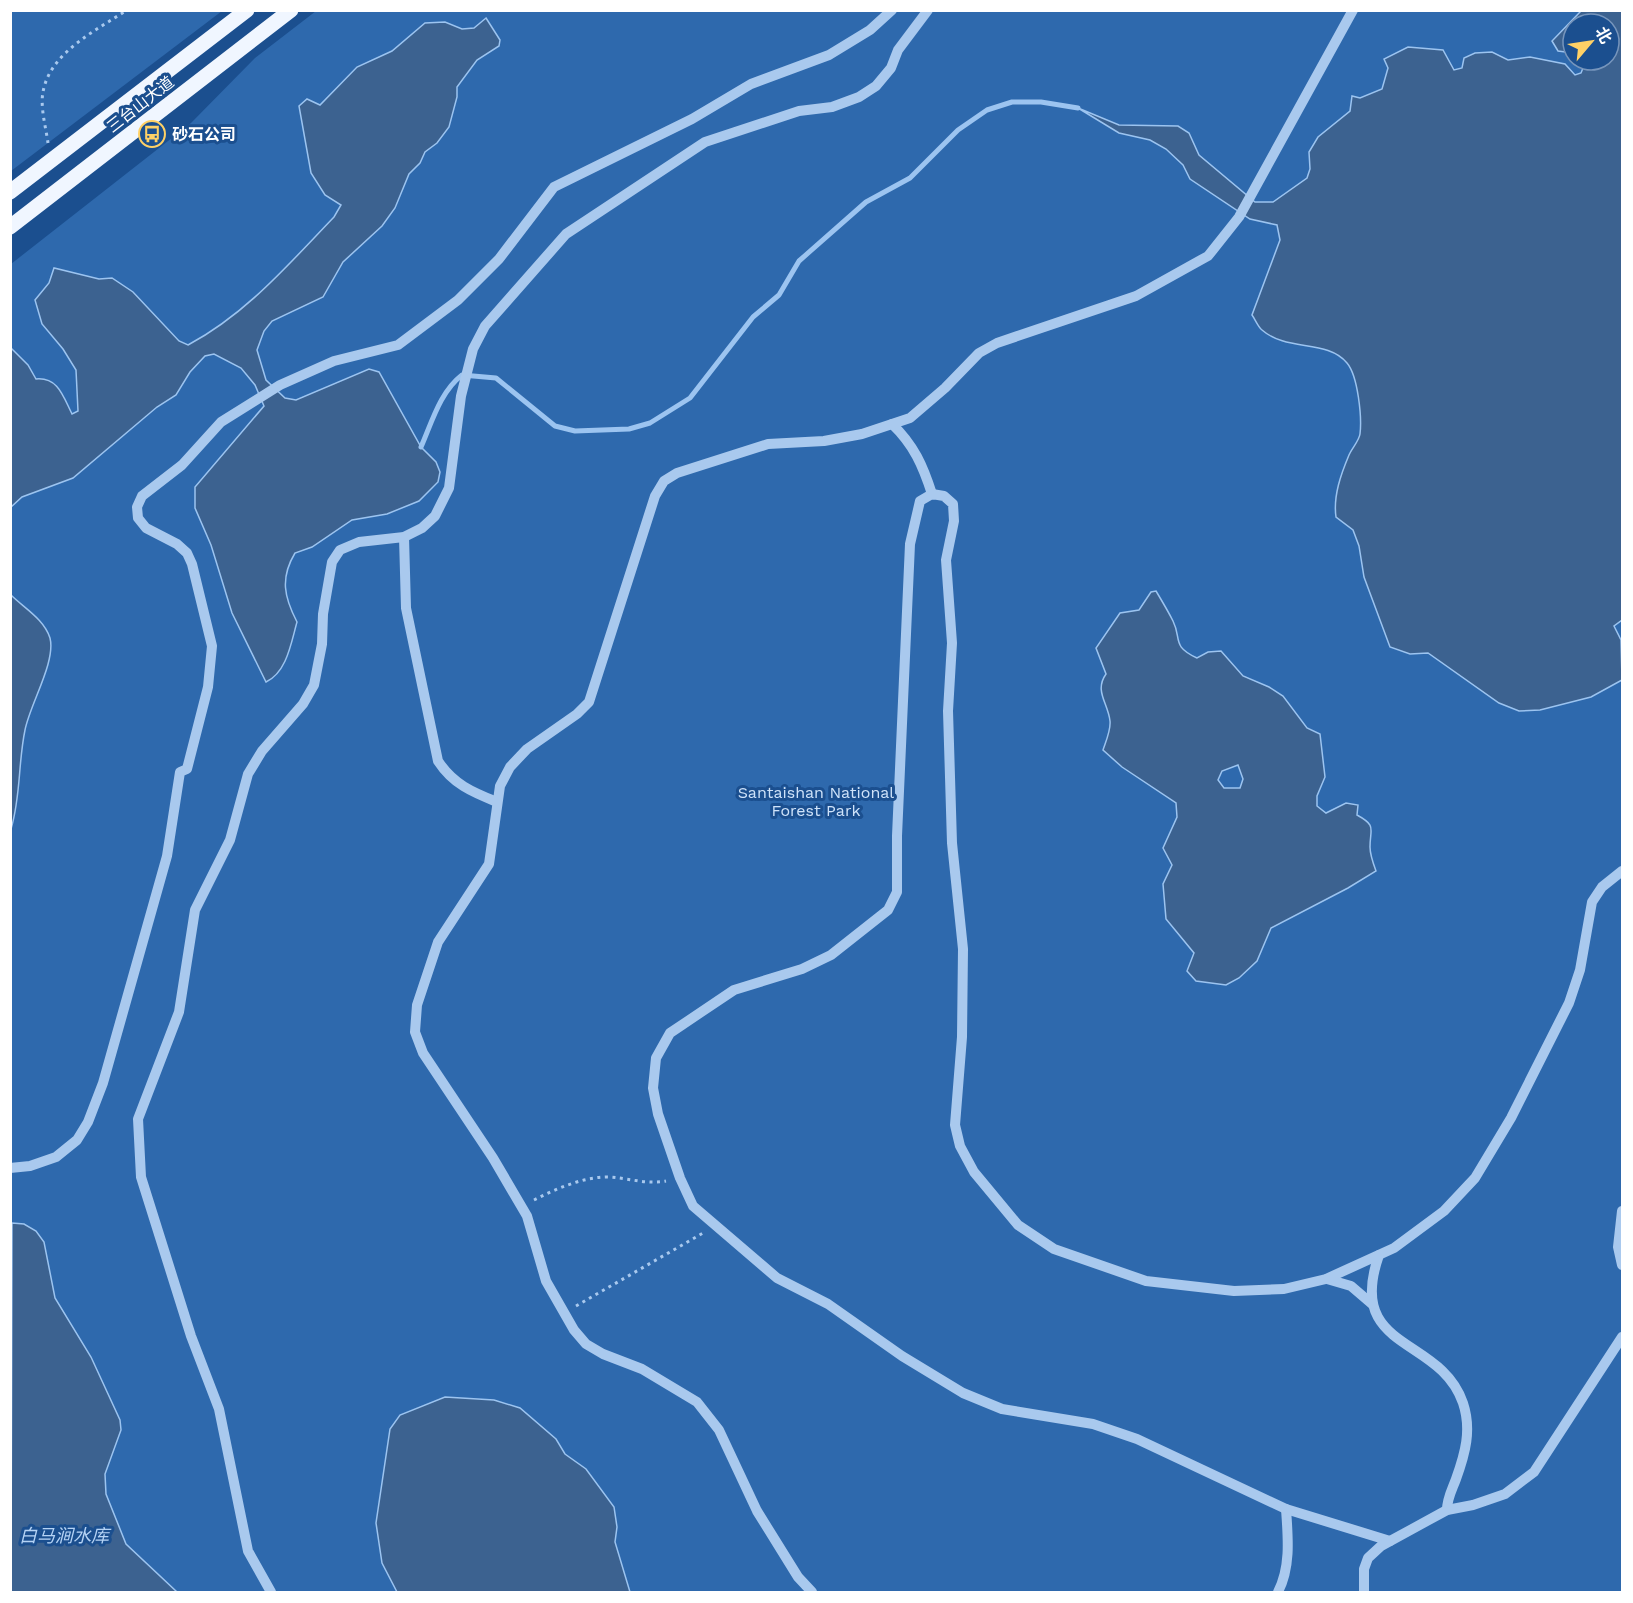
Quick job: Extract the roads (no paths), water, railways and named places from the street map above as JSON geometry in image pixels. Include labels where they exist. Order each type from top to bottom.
[{"type":"main road","name":"三台山大道","points":[[10,192],[247,10]]},
{"type":"main road","name":"三台山大道","points":[[10,227],[291,10]]},
{"type":"lane","points":[[10,1168],[30,1166],[56,1157],[76,1140],[88,1122],[103,1083],[167,856],[180,772],[187,769],[208,687],[212,646],[190,559],[177,544],[146,528],[138,518],[137,507],[142,496],[182,465],[221,422],[256,399],[278,386],[334,361],[398,345],[458,300],[499,259],[554,187],[692,119],[751,84],[829,55],[870,30],[892,10]]},
{"type":"lane","points":[[271,1593],[263,1574],[252,1563],[248,1551],[219,1409],[191,1336],[141,1178],[138,1119],[179,1012],[195,910],[230,840],[248,774],[262,751],[303,704],[314,685],[322,644],[323,614],[332,562],[340,550],[359,542],[404,537],[422,528],[435,516],[449,489],[466,376],[473,349],[485,326],[566,234],[705,142],[799,111],[832,107],[859,97],[876,86],[891,68],[898,50],[928,10]]},
{"type":"lane","points":[[812,1593],[798,1577],[762,1519],[718,1430],[697,1402],[642,1369],[586,1344],[564,1313],[546,1281],[538,1248],[520,1205],[493,1158],[423,1053],[415,1032],[417,1005],[438,942],[489,864],[500,786],[510,767],[527,749],[577,714],[589,702],[655,496],[664,481],[677,473],[768,444],[824,441],[862,434],[910,418],[945,388],[980,353],[997,344],[1136,296],[1208,256],[1239,217],[1353,10]]},
{"type":"lane","points":[[892,424],[918,454],[932,494]]},
{"type":"lane","points":[[1390,1541],[1286,1509],[1137,1439],[1093,1424],[1002,1409],[963,1393],[902,1356],[828,1304],[777,1278],[693,1206],[680,1178],[658,1114],[653,1088],[656,1058],[670,1033],[734,990],[802,969],[831,955],[888,910],[897,892],[898,815],[910,544],[920,501],[932,494],[944,496],[953,504],[954,521],[946,560],[952,643],[948,711],[952,843],[963,949],[962,1037],[955,1125],[960,1146],[974,1172],[1018,1225],[1054,1249],[1146,1281],[1234,1291],[1284,1289],[1326,1279],[1394,1248],[1444,1211],[1475,1178],[1511,1118],[1569,1004],[1580,970],[1592,902],[1602,887],[1623,871]]},
{"type":"lane","points":[[404,537],[406,608],[438,761],[448,776],[469,791],[497,802]]},
{"type":"lane","points":[[1623,1211],[1618,1247],[1623,1265]]},
{"type":"lane","points":[[1373,1305],[1372,1275],[1379,1255]]},
{"type":"lane","points":[[1326,1279],[1351,1286],[1373,1305],[1395,1339],[1446,1373],[1456,1385],[1469,1425],[1465,1456],[1447,1499],[1447,1510]]},
{"type":"lane","points":[[1364,1593],[1364,1569],[1368,1558],[1390,1541],[1447,1510],[1473,1505],[1505,1494],[1534,1472],[1623,1337]]},
{"type":"lane","points":[[1278,1593],[1285,1578],[1288,1543],[1286,1509]]},
{"type":"water","points":[[1622,11],[1622,620],[1614,626],[1621,640],[1622,680],[1591,697],[1540,710],[1519,711],[1499,703],[1428,653],[1410,654],[1390,647],[1364,577],[1359,546],[1353,530],[1336,517],[1337,493],[1341,477],[1360,434],[1358,397],[1351,369],[1339,356],[1329,351],[1272,337],[1261,329],[1252,315],[1280,240],[1277,225],[1250,219],[1190,179],[1183,165],[1166,149],[1150,140],[1119,133],[1078,108],[1119,125],[1178,126],[1189,133],[1199,155],[1255,202],[1273,202],[1307,178],[1310,169],[1309,152],[1318,137],[1350,111],[1352,96],[1360,98],[1382,89],[1388,68],[1384,59],[1408,47],[1443,50],[1454,70],[1462,68],[1464,58],[1475,53],[1492,52],[1508,60],[1530,57],[1561,63],[1561,72],[1572,72],[1575,75],[1581,72],[1621,72],[1621,12],[1580,12]]},
{"type":"water","points":[[486,18],[500,40],[499,46],[477,60],[457,87],[457,97],[449,127],[437,143],[425,152],[420,163],[409,174],[395,208],[382,226],[343,262],[323,297],[272,321],[264,331],[257,350],[266,380],[285,398],[296,400],[369,369],[379,372],[421,447],[436,462],[440,472],[438,482],[419,501],[387,514],[352,520],[312,547],[295,553],[287,571],[286,588],[289,604],[297,622],[283,664],[279,671],[266,682],[232,613],[211,545],[195,508],[195,487],[264,406],[255,385],[241,368],[214,354],[205,356],[190,372],[176,395],[157,407],[73,478],[22,497],[11,507],[10,347],[28,365],[36,379],[55,384],[72,414],[78,411],[76,370],[63,349],[42,324],[35,300],[49,283],[54,268],[99,279],[112,278],[133,292],[179,341],[188,345],[209,333],[248,304],[266,287],[334,217],[341,205],[325,195],[311,173],[299,106],[307,99],[320,105],[357,67],[392,51],[425,23],[445,22],[462,29],[474,28]]},
{"type":"water","points":[[1561,32],[1561,51],[1558,51],[1552,41]]},
{"type":"water","points":[[1156,591],[1167,610],[1176,627],[1180,646],[1184,650],[1197,658],[1208,652],[1221,651],[1243,676],[1283,696],[1307,728],[1320,734],[1325,777],[1317,796],[1317,806],[1326,813],[1346,803],[1358,805],[1357,815],[1371,828],[1370,850],[1376,871],[1271,928],[1257,961],[1239,978],[1226,985],[1196,981],[1187,971],[1194,953],[1166,919],[1163,884],[1172,865],[1163,848],[1177,817],[1176,803],[1122,767],[1103,750],[1110,721],[1101,692],[1106,674],[1096,648],[1120,613],[1139,610],[1151,592]],"holes":[[[1238,765],[1243,779],[1240,788],[1224,788],[1218,780],[1222,771]]]},
{"type":"water","points":[[11,595],[43,625],[50,638],[51,648],[46,671],[25,730],[11,829]]},
{"type":"water","name":"白马涧水库","points":[[12,1223],[24,1224],[36,1231],[44,1242],[55,1298],[91,1357],[120,1420],[121,1430],[105,1474],[106,1494],[126,1544],[177,1592],[11,1592]]},
{"type":"water","points":[[445,1397],[494,1400],[520,1408],[556,1439],[565,1454],[586,1469],[614,1507],[617,1527],[615,1542],[630,1592],[397,1592],[382,1563],[376,1523],[390,1429],[400,1415]]},
{"type":"waterway","points":[[421,447],[442,399],[462,375],[496,378],[555,426],[575,431],[629,429],[650,423],[690,398],[753,317],[779,295],[799,261],[866,202],[910,178],[958,130],[987,110],[1012,102],[1041,102],[1078,108]]},
{"type":"place","name":"砂石公司","points":[[152,134]]},
{"type":"park label","name":"Santaishan National Forest Park","points":[[816,801]]}]
